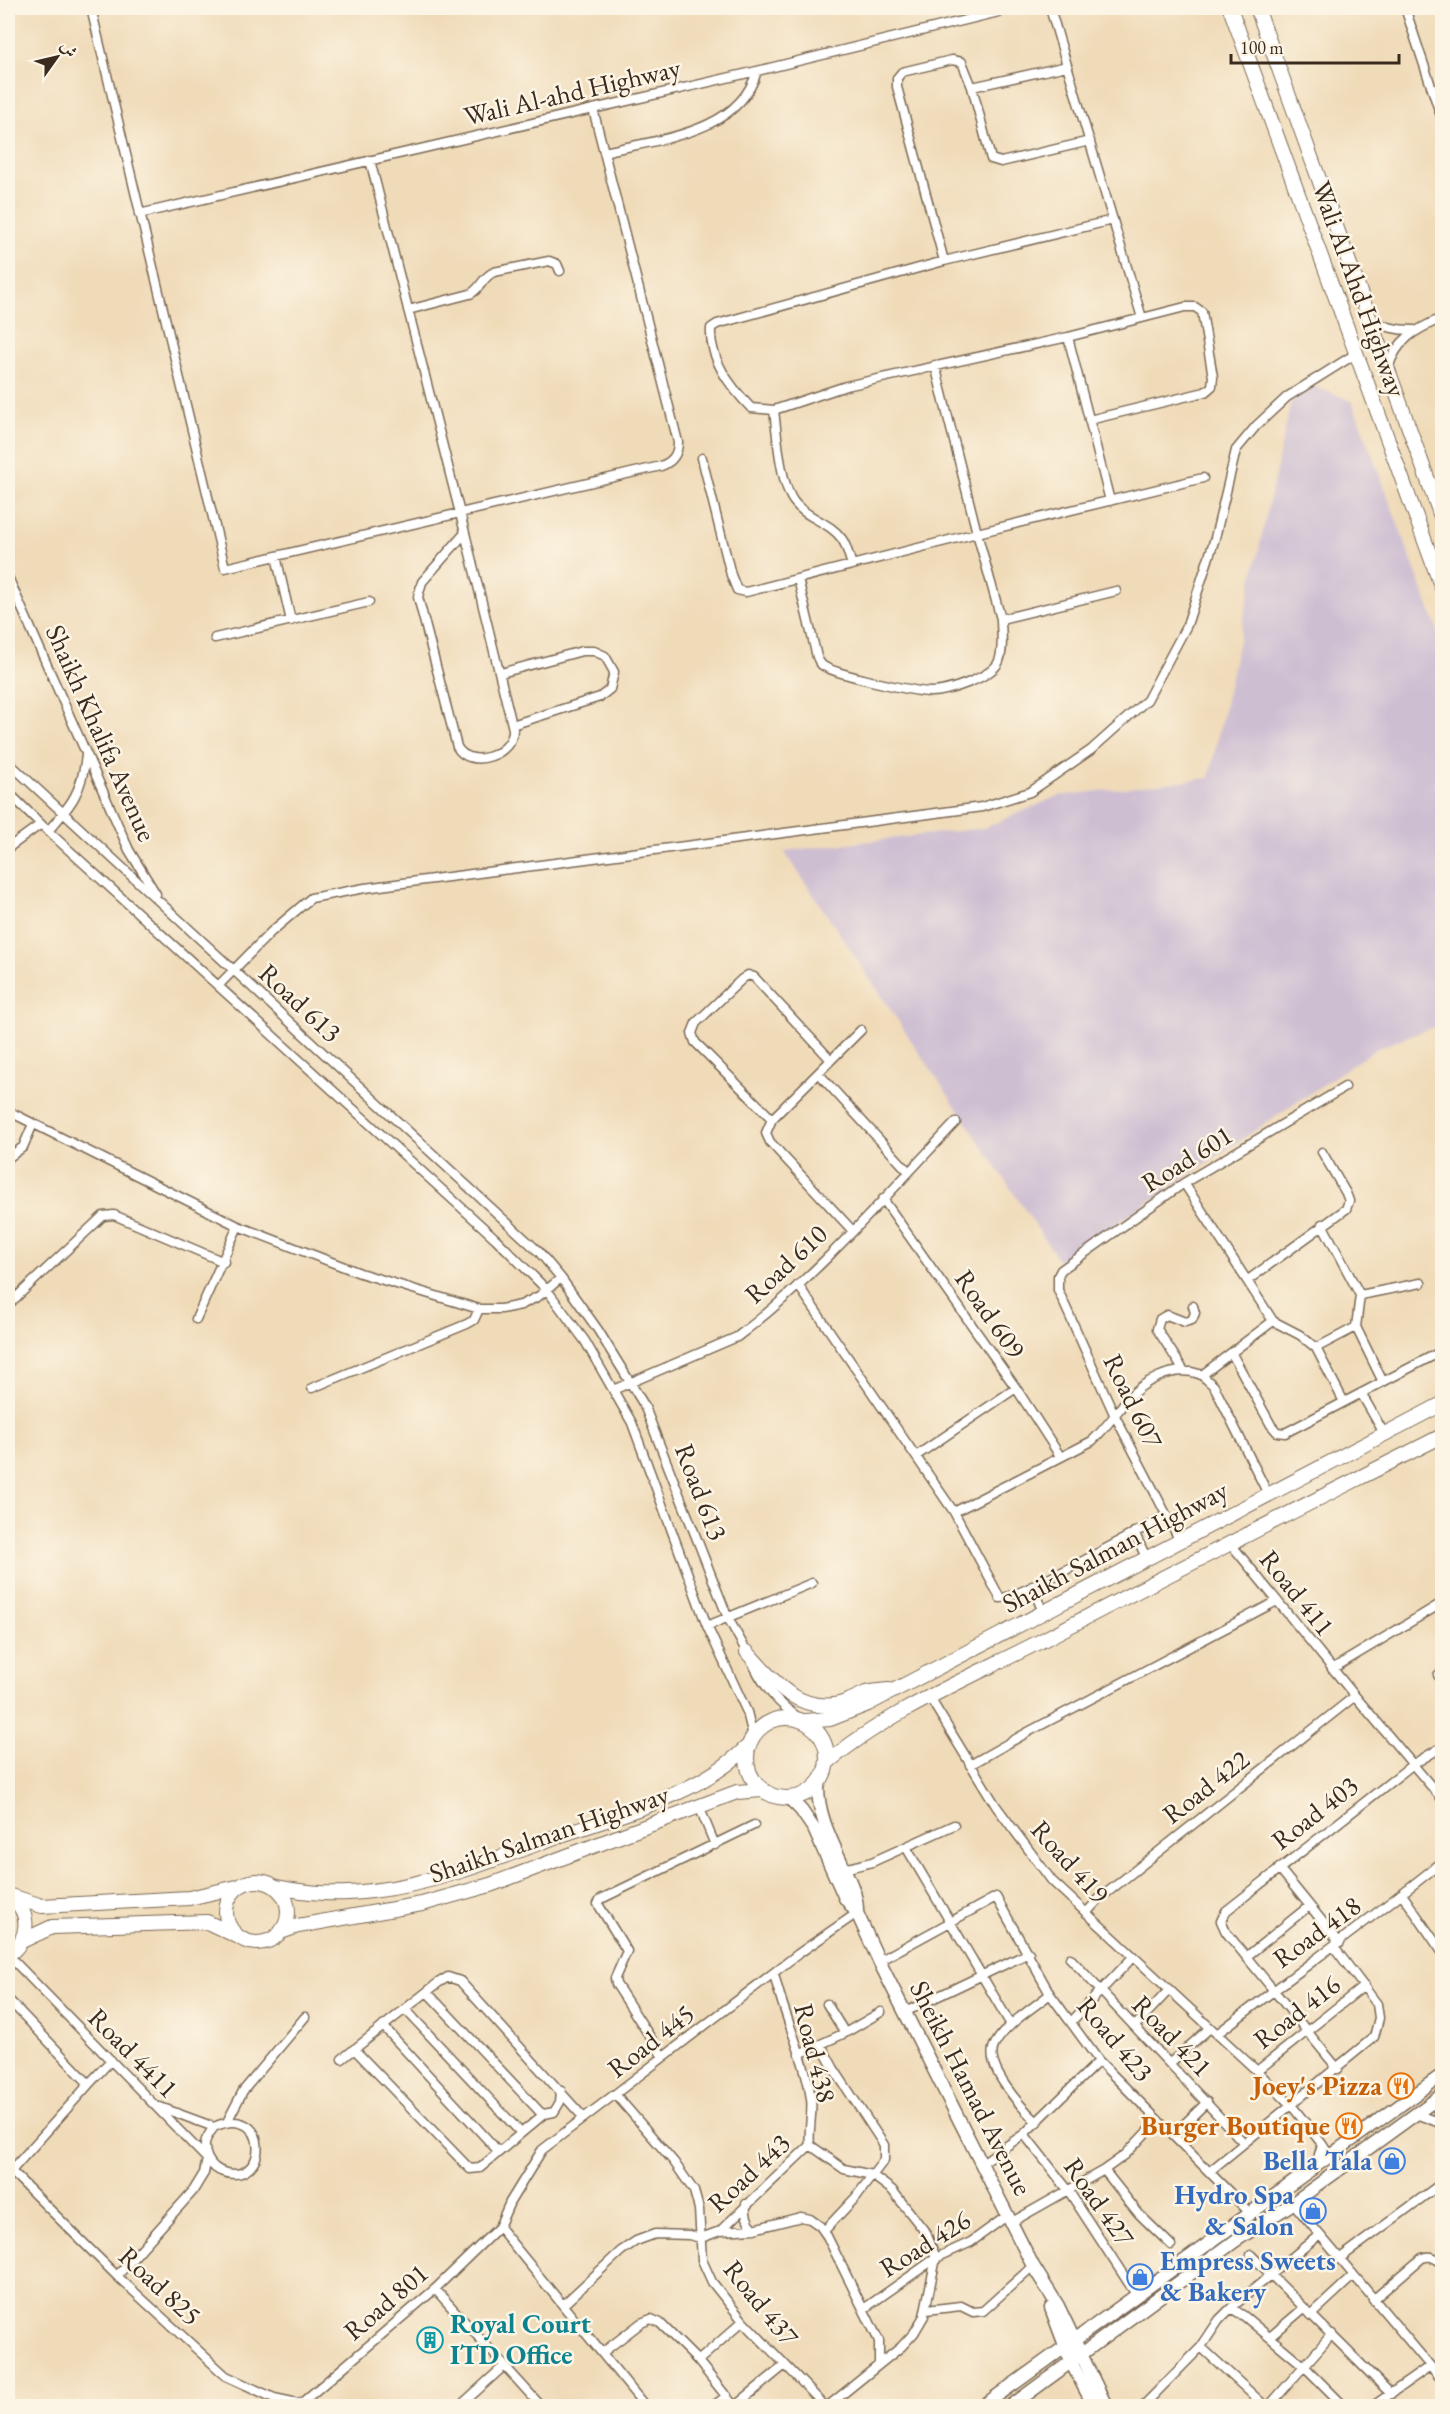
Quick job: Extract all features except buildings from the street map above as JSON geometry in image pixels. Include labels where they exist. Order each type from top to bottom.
[{"type":"main road","name":"Wali Al Ahd Highway","points":[[1230,8],[1443,588]]},
{"type":"main road","name":"Wali Al Ahd Highway","points":[[1257,8],[1443,519]]},
{"type":"main road","points":[[1357,353],[1378,345]]},
{"type":"main road","name":"Shaikh Salman Highway","points":[[803,1720],[830,1719],[897,1689],[1443,1404]]},
{"type":"main road","name":"Shaikh Salman Highway","points":[[828,1762],[852,1742],[930,1698],[1443,1436]]},
{"type":"main road","points":[[747,1652],[777,1685],[794,1699],[805,1702],[840,1704],[868,1692],[897,1689]]},
{"type":"main road","points":[[775,1720],[803,1720],[819,1733],[826,1744],[828,1762],[818,1783],[804,1794],[789,1798],[769,1795],[762,1790],[748,1770],[745,1759],[750,1741],[766,1724],[775,1720]]},
{"type":"main road","name":"Shaikh Salman Highway","points":[[277,1887],[318,1895],[374,1891],[418,1882],[474,1866],[691,1786],[731,1762],[750,1741]]},
{"type":"main road","name":"Shaikh Salman Highway","points":[[281,1932],[298,1926],[422,1904],[490,1886],[737,1792],[762,1790]]},
{"type":"main road","points":[[8,1896],[42,1906],[189,1898],[258,1880],[277,1887],[285,1897],[288,1909],[287,1921],[281,1932],[264,1942],[248,1942],[207,1922],[52,1927],[13,1950]]},
{"type":"main road","points":[[237,1887],[226,1907],[226,1918],[231,1929],[239,1937]]},
{"type":"main road","points":[[8,1896],[22,1909],[26,1919],[26,1930],[13,1950]]},
{"type":"street","points":[[91,8],[225,568],[661,466],[672,460],[677,452],[678,442],[593,109]]},
{"type":"street","name":"Wali Al-ahd Highway","points":[[139,214],[757,71],[1015,8]]},
{"type":"street","points":[[1050,8],[1142,318]]},
{"type":"street","points":[[1405,8],[1443,119]]},
{"type":"street","points":[[944,261],[897,87],[897,78],[902,72],[952,60],[962,62],[972,87],[991,159],[995,162],[1090,141]]},
{"type":"street","points":[[972,87],[1067,66]]},
{"type":"street","points":[[604,152],[682,134],[709,124],[741,101],[750,90],[757,71]]},
{"type":"street","points":[[370,160],[501,673],[514,736],[511,742],[497,754],[472,758],[464,756],[459,750],[418,602],[422,582],[465,533]]},
{"type":"street","points":[[1089,420],[1205,392],[1212,386],[1213,377],[1202,312],[1195,307],[1185,307],[1068,337],[846,386],[774,410],[751,408],[730,386],[717,361],[711,328],[717,324],[944,261],[1113,220]]},
{"type":"street","points":[[408,310],[473,293],[485,277],[494,272],[545,261],[557,264],[560,272]]},
{"type":"street","points":[[1368,316],[1387,327],[1414,330]]},
{"type":"street","points":[[1388,369],[1395,350],[1414,330],[1443,318]]},
{"type":"street","points":[[1068,337],[1110,501]]},
{"type":"street","points":[[218,986],[271,932],[311,898],[377,887],[982,807],[1030,792],[1091,750],[1147,700],[1187,625],[1215,538],[1236,450],[1256,426],[1287,397],[1357,353]]},
{"type":"street","points":[[798,579],[817,657],[823,665],[845,674],[931,692],[956,687],[990,672],[999,662],[1002,641],[1001,619],[976,533],[934,365]]},
{"type":"street","points":[[774,410],[780,457],[792,500],[799,508],[828,525],[843,539],[852,565]]},
{"type":"street","points":[[702,458],[731,575],[737,590],[746,592],[1203,478]]},
{"type":"street","points":[[276,556],[291,621]]},
{"type":"street","name":"Shaikh Khalifa Avenue","points":[[8,577],[129,850],[162,904]]},
{"type":"street","points":[[1001,619],[1116,591]]},
{"type":"street","points":[[215,638],[369,602]]},
{"type":"street","points":[[501,673],[588,650],[605,656],[614,672],[610,689],[600,698],[512,725]]},
{"type":"street","points":[[48,831],[64,814],[83,779],[86,755]]},
{"type":"street","name":"Road 613","points":[[8,762],[539,1251],[598,1330],[644,1405],[728,1618],[771,1694],[778,1703],[803,1720]]},
{"type":"street","name":"Road 613","points":[[8,792],[40,824],[496,1239],[547,1290],[585,1341],[632,1423],[707,1626],[747,1712],[750,1741]]},
{"type":"street","points":[[8,848],[40,824]]},
{"type":"street","points":[[772,1119],[695,1042],[692,1033],[696,1023],[748,975],[754,977],[831,1060]]},
{"type":"street","points":[[852,1230],[770,1142],[766,1133],[772,1119],[861,1030]]},
{"type":"street","points":[[818,1073],[909,1172]]},
{"type":"street","name":"Road 601","points":[[1058,1276],[1061,1270],[1184,1183],[1345,1087]]},
{"type":"street","points":[[8,1112],[238,1226],[360,1273],[479,1309],[511,1308],[530,1301],[561,1278]]},
{"type":"street","name":"Road 610","points":[[613,1390],[737,1337],[798,1285],[956,1122]]},
{"type":"street","points":[[8,1158],[23,1147],[33,1124]]},
{"type":"street","points":[[1248,1280],[1322,1224],[1346,1209],[1349,1201],[1322,1152]]},
{"type":"street","points":[[1184,1183],[1273,1322],[1300,1335],[1316,1348],[1344,1402]]},
{"type":"street","name":"Road 609","points":[[883,1199],[1016,1388],[1060,1456]]},
{"type":"street","points":[[8,1305],[103,1216],[114,1215],[224,1262]]},
{"type":"street","points":[[1322,1224],[1360,1296],[1356,1327],[1383,1382]]},
{"type":"street","points":[[196,1319],[224,1262],[238,1226]]},
{"type":"street","name":"Road 607","points":[[1058,1276],[1058,1290],[1115,1416],[1180,1541]]},
{"type":"street","points":[[1360,1296],[1421,1283]]},
{"type":"street","points":[[798,1285],[954,1512],[1000,1598],[1006,1598],[1032,1586],[1167,1515]]},
{"type":"street","points":[[1184,1371],[1157,1329],[1161,1319],[1167,1315],[1185,1322],[1192,1320],[1195,1313],[1193,1306]]},
{"type":"street","points":[[312,1388],[467,1324],[474,1320],[479,1309]]},
{"type":"street","points":[[1202,1375],[1273,1322]]},
{"type":"street","points":[[1316,1348],[1356,1327]]},
{"type":"street","points":[[1232,1354],[1270,1425],[1277,1432],[1285,1433],[1443,1351]]},
{"type":"street","points":[[954,1512],[1092,1441],[1104,1430],[1126,1400],[1143,1385],[1175,1370],[1202,1375],[1214,1386],[1268,1494]]},
{"type":"street","points":[[916,1456],[1016,1388]]},
{"type":"street","points":[[1361,1393],[1385,1435]]},
{"type":"street","points":[[1134,1532],[1146,1557]]},
{"type":"street","name":"Road 411","points":[[1230,1543],[1354,1696],[1443,1799]]},
{"type":"street","points":[[707,1626],[812,1583]]},
{"type":"street","points":[[1032,1586],[1043,1612]]},
{"type":"street","points":[[970,1765],[1276,1601]]},
{"type":"street","name":"Road 411","points":[[1332,1669],[1443,1603]]},
{"type":"street","name":"Road 422","points":[[1086,1912],[1099,1899],[1354,1696]]},
{"type":"street","name":"Road 419","points":[[930,1698],[970,1765],[1027,1850],[1052,1881],[1132,1958],[1257,2071],[1292,2106],[1329,2156]]},
{"type":"street","name":"Road 403","points":[[1246,1957],[1226,1932],[1221,1921],[1226,1911],[1412,1765],[1443,1747]]},
{"type":"street","name":"Sheikh Hamad Avenue","points":[[818,1783],[823,1822],[856,1895],[857,1912]]},
{"type":"street","name":"Sheikh Hamad Avenue","points":[[789,1798],[808,1818],[845,1898],[857,1912],[879,1961],[1033,2266],[1058,2306],[1094,2406]]},
{"type":"street","points":[[699,1806],[715,1845]]},
{"type":"street","points":[[663,2057],[615,1984],[615,1978],[627,1951],[598,1904],[601,1899],[754,1825]]},
{"type":"street","points":[[828,1862],[844,1869],[872,1862],[954,1825]]},
{"type":"street","points":[[906,1847],[1011,2025]]},
{"type":"street","name":"Road 418","points":[[1213,2031],[1337,1945],[1443,1862]]},
{"type":"street","points":[[1210,2171],[1338,2069],[1374,2037],[1379,2018],[1377,2004],[1310,1906],[1279,1868]]},
{"type":"street","points":[[1402,1894],[1443,1952]]},
{"type":"street","name":"Road 423","points":[[950,1921],[996,1897],[1050,1994],[1099,2061],[1249,2212]]},
{"type":"street","points":[[1310,1906],[1246,1957],[1338,2069]]},
{"type":"street","name":"Road 445","points":[[499,2227],[510,2202],[543,2150],[857,1912]]},
{"type":"street","points":[[879,1961],[950,1921]]},
{"type":"street","name":"Road 4411","points":[[13,1950],[28,1977],[207,2159]]},
{"type":"street","points":[[905,2013],[1029,1953]]},
{"type":"street","name":"Road 421","points":[[1070,1958],[1244,2143]]},
{"type":"street","points":[[1071,2022],[1099,1990],[1132,1958]]},
{"type":"street","name":"Road 438","points":[[774,1973],[811,2100],[810,2145],[844,2169],[872,2175]]},
{"type":"street","points":[[342,2059],[448,1977],[460,1981],[584,2118]]},
{"type":"street","name":"Road 416","points":[[1257,2071],[1364,1986]]},
{"type":"street","points":[[1135,2026],[1168,1991]]},
{"type":"street","points":[[427,1992],[479,2050],[544,2114]]},
{"type":"street","points":[[1037,2122],[1016,2102],[1006,2087],[991,2054],[994,2045],[1011,2025],[1050,1994]]},
{"type":"street","points":[[8,2000],[89,2084]]},
{"type":"street","points":[[827,2004],[845,2033]]},
{"type":"street","points":[[405,2009],[521,2133]]},
{"type":"street","points":[[799,2054],[845,2033],[881,2012]]},
{"type":"street","points":[[228,2121],[243,2091],[305,2017]]},
{"type":"street","points":[[383,2026],[499,2152]]},
{"type":"street","points":[[1170,2063],[1213,2031]]},
{"type":"street","points":[[821,2045],[884,2145],[884,2160],[824,2231]]},
{"type":"street","points":[[354,2049],[470,2169],[480,2168],[544,2114],[555,2112],[560,2102],[561,2091]]},
{"type":"street","points":[[9,2170],[111,2060]]},
{"type":"street","points":[[982,2163],[1024,2134],[1099,2061]]},
{"type":"street","points":[[983,2406],[1137,2296],[1249,2212],[1443,2075]]},
{"type":"street","name":"Road 437","points":[[616,2095],[674,2162],[694,2191],[699,2210],[702,2260],[712,2282],[743,2321],[826,2406]]},
{"type":"street","points":[[1416,2114],[1441,2125],[1439,2098]]},
{"type":"street","points":[[1011,2406],[1077,2360],[1236,2241],[1439,2098]]},
{"type":"street","points":[[1173,2135],[1206,2102]]},
{"type":"street","points":[[156,2106],[214,2127]]},
{"type":"street","name":"Road 426","points":[[865,2308],[936,2258],[971,2242],[1010,2218],[1104,2170],[1125,2155],[1158,2120]]},
{"type":"street","points":[[117,2276],[193,2191],[204,2173],[207,2159],[205,2142],[214,2127],[228,2121],[243,2123],[254,2132],[259,2146],[256,2161],[245,2172],[231,2175],[217,2170],[207,2159]]},
{"type":"street","name":"Road 427","points":[[1024,2134],[1068,2190],[1137,2296]]},
{"type":"street","points":[[1316,2165],[1322,2144]]},
{"type":"street","name":"Road 443","points":[[563,2305],[621,2251],[636,2241],[655,2234],[689,2235],[701,2238],[720,2231],[810,2145]]},
{"type":"street","name":"Road 825","points":[[9,2170],[117,2276],[226,2376],[274,2398],[302,2406]]},
{"type":"street","points":[[1104,2170],[1139,2214],[1171,2245]]},
{"type":"street","points":[[826,2406],[901,2347],[914,2333],[926,2310],[936,2258],[926,2233],[892,2190],[872,2175]]},
{"type":"street","points":[[1339,2259],[1443,2183]]},
{"type":"street","points":[[1293,2203],[1443,2380]]},
{"type":"street","points":[[746,2204],[745,2214],[754,2229]]},
{"type":"street","points":[[720,2231],[754,2229],[801,2217],[810,2219],[824,2231],[865,2308],[879,2341],[879,2364]]},
{"type":"street","points":[[499,2227],[645,2406]]},
{"type":"street","name":"Road 801","points":[[302,2406],[435,2289],[499,2227]]},
{"type":"street","points":[[1143,2406],[1201,2347],[1218,2320],[1318,2235]]},
{"type":"street","points":[[1251,2255],[1391,2394]]},
{"type":"street","points":[[1373,2300],[1422,2258],[1429,2256],[1443,2264]]},
{"type":"street","points":[[926,2310],[961,2306],[973,2312],[982,2311],[1033,2266]]},
{"type":"street","points":[[1269,2337],[1308,2311],[1353,2276]]},
{"type":"street","points":[[435,2289],[541,2406]]},
{"type":"street","points":[[1231,2308],[1304,2366],[1344,2406]]},
{"type":"street","points":[[602,2353],[641,2322],[651,2319],[660,2323],[698,2361],[734,2406],[785,2366]]},
{"type":"street","points":[[698,2361],[743,2321]]},
{"type":"street","points":[[1201,2347],[1267,2406],[1332,2334]]},
{"type":"street","points":[[879,2341],[901,2347]]},
{"type":"street","name":"Sheikh Hamad Avenue","points":[[1077,2360],[1106,2406]]},
{"type":"street","points":[[460,2406],[504,2366]]},
{"type":"street","points":[[1373,2406],[1430,2366]]},
{"type":"street","points":[[713,2406],[727,2397]]},
{"type":"shaded area","points":[[1313,386],[1352,401],[1442,642],[1442,1024],[1377,1048],[1060,1262],[784,851],[984,828],[1058,796],[1209,778],[1291,402]]},
{"type":"place","name":"Joey's Pizza","points":[[1401,2086]]},
{"type":"place","name":"Burger Boutique","points":[[1349,2126]]},
{"type":"place","name":"Bella Tala","points":[[1392,2161]]},
{"type":"place","name":"Hydro Spa & Salon","points":[[1313,2211]]},
{"type":"place","name":"Empress Sweets & Bakery","points":[[1140,2277]]},
{"type":"place","name":"Royal Court ITD Office","points":[[430,2340]]}]
